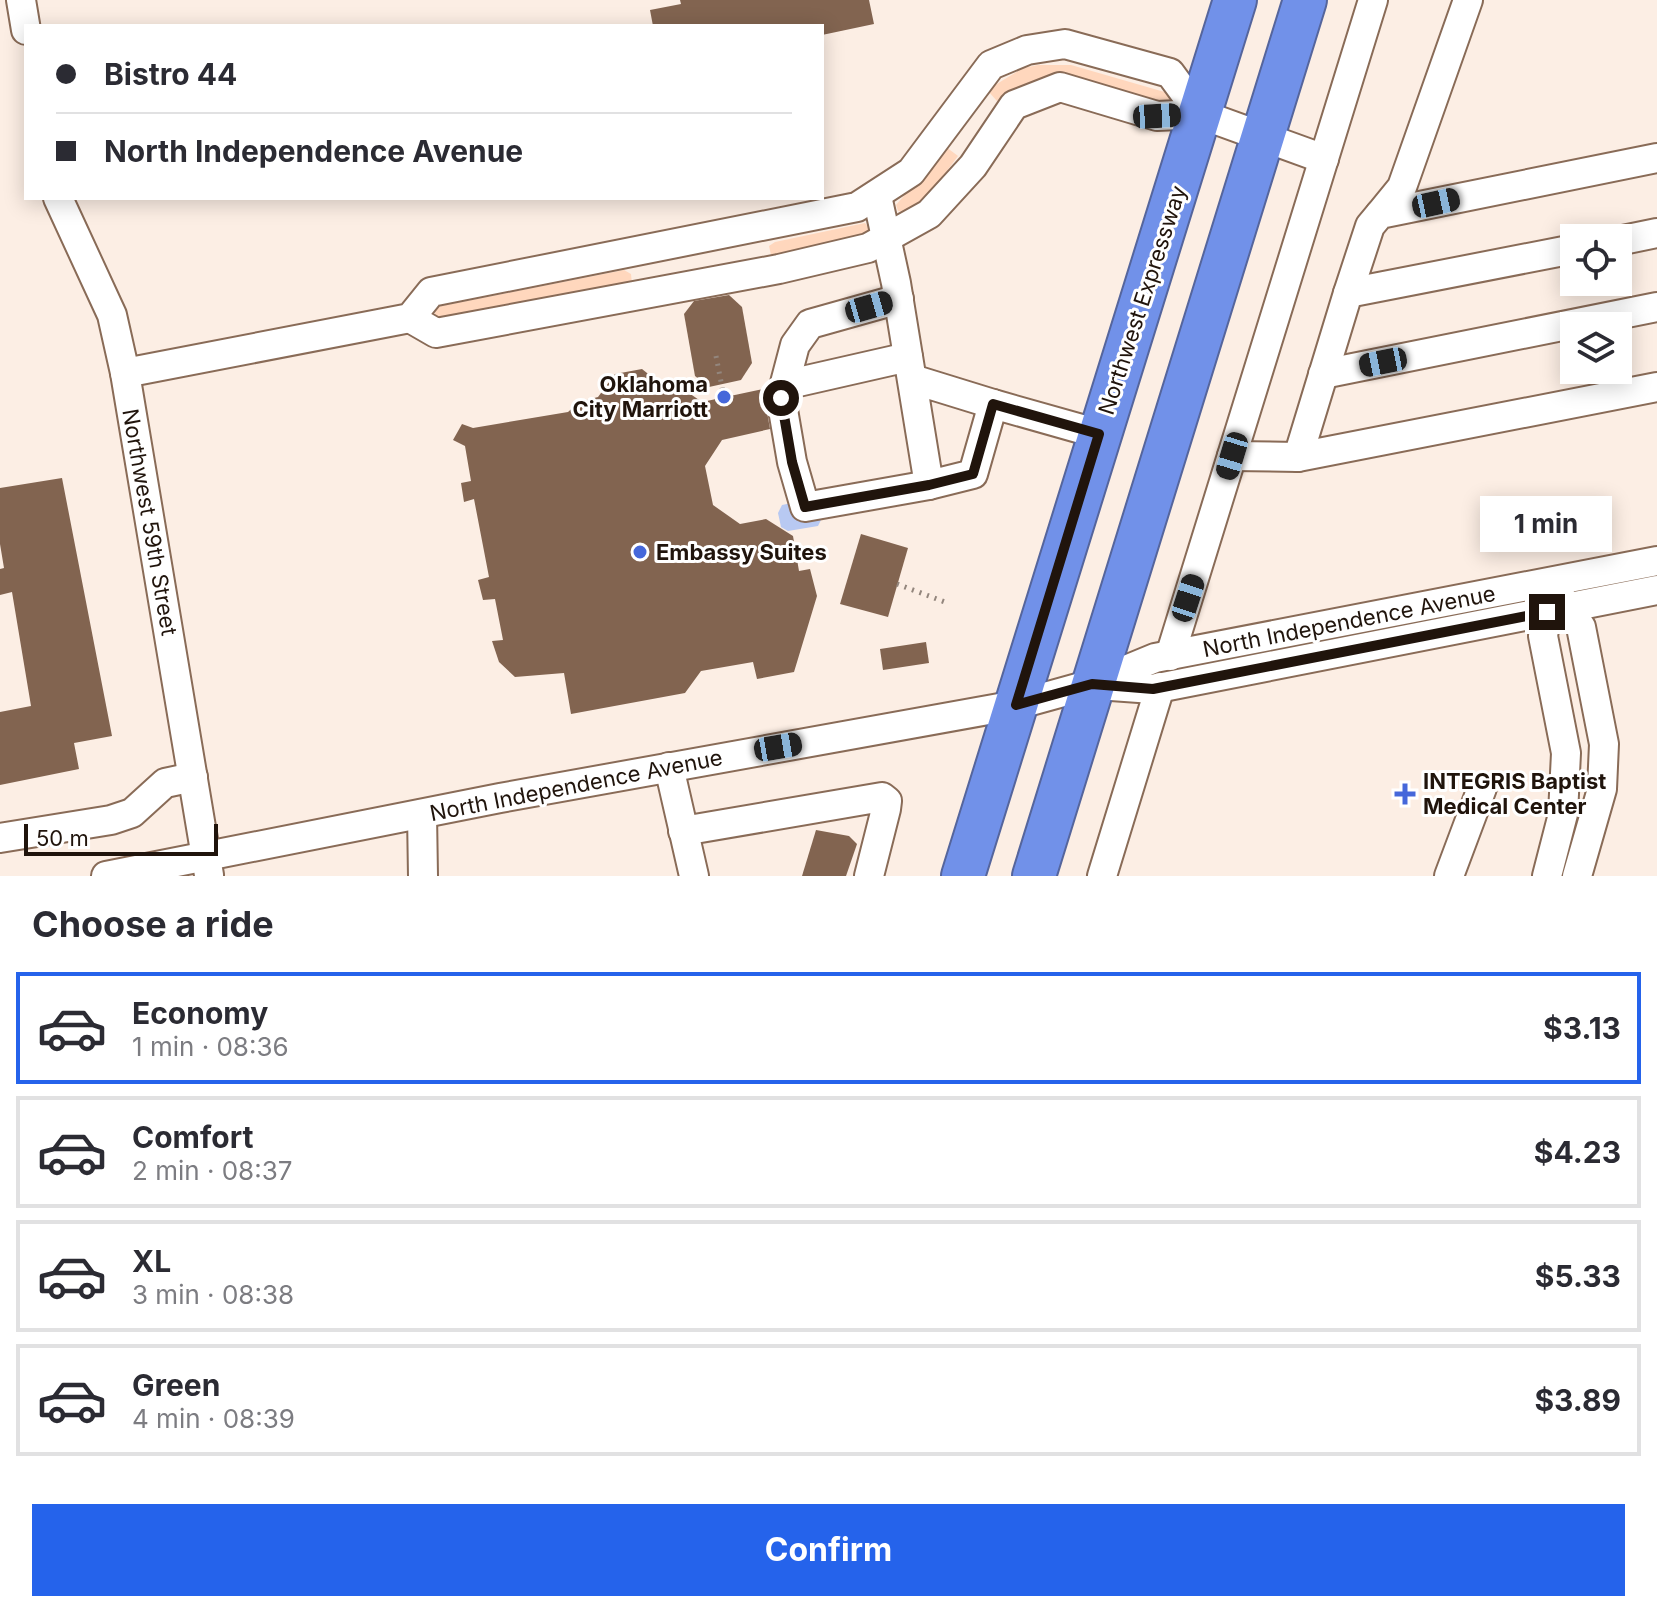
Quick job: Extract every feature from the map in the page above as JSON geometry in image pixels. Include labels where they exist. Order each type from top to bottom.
[{"type":"highway","name":"Northwest Expressway","points":[[963,876],[1235,0]]},
{"type":"highway","points":[[1034,876],[1305,0]]},
{"type":"street","points":[[21,0],[25,24]]},
{"type":"street","points":[[1170,656],[1373,0]]},
{"type":"street","points":[[1298,457],[1370,226],[1402,187],[1468,0]]},
{"type":"street","points":[[125,373],[410,318],[431,292],[857,207],[911,172],[958,105],[991,65],[1027,50],[1065,44],[1170,73],[1200,114]]},
{"type":"street","points":[[410,318],[436,333],[779,269],[868,248],[929,214],[973,166],[1014,105],[1060,87],[1157,116],[1200,114],[1324,159]]},
{"type":"street","points":[[958,105],[993,136]]},
{"type":"street","points":[[1380,214],[1657,158]]},
{"type":"street","points":[[877,196],[899,299],[929,485]]},
{"type":"street","name":"Northwest 59th Street","points":[[59,200],[112,315],[125,373],[208,867]]},
{"type":"street","points":[[1632,238],[1657,233]]},
{"type":"street","points":[[1348,293],[1560,252]]},
{"type":"street","points":[[899,299],[810,324],[795,345],[781,398],[792,462],[805,507],[973,474],[993,404]]},
{"type":"street","points":[[1323,374],[1657,307]]},
{"type":"street","points":[[785,385],[910,368],[993,404],[1099,434]]},
{"type":"street","points":[[1232,456],[1298,457],[1657,387]]},
{"type":"street","name":"North Independence Avenue","points":[[106,876],[208,867],[422,814],[1016,705],[1092,684],[1155,658],[1657,561]]},
{"type":"street","points":[[1551,583],[1558,610],[1581,627],[1604,744],[1602,789],[1577,876]]},
{"type":"street","name":"North Independence Avenue","points":[[1092,684],[1160,687],[1657,590]]},
{"type":"street","points":[[1547,876],[1563,814],[1566,753],[1543,636],[1558,610]]},
{"type":"street","points":[[1102,876],[1160,687]]},
{"type":"street","points":[[669,767],[694,876]]},
{"type":"street","points":[[0,838],[111,820],[132,813],[165,783],[193,777]]},
{"type":"street","points":[[1449,876],[1482,788]]},
{"type":"street","points":[[683,831],[882,797],[887,801],[886,809],[869,876]]},
{"type":"street","points":[[422,814],[423,876]]},
{"type":"path","points":[[716,356],[724,397]]},
{"type":"path","points":[[897,584],[945,602]]},
{"type":"shaded area","points":[[1071,65],[1168,93],[1180,101],[1175,111],[1047,81],[1016,88],[997,101],[987,90],[1023,68]]},
{"type":"shaded area","points":[[946,147],[958,156],[932,191],[909,213],[898,211],[896,205]]},
{"type":"shaded area","points":[[865,223],[870,229],[867,235],[777,258],[771,255],[769,246],[775,242]]},
{"type":"shaded area","points":[[624,270],[631,274],[632,284],[435,319],[435,310],[441,306]]},
{"type":"water","points":[[811,499],[822,518],[818,526],[788,531],[781,527],[778,513],[782,505]]},
{"type":"building","points":[[680,0],[869,0],[874,24],[824,35],[824,24],[653,24],[650,10],[681,4]]},
{"type":"building","points":[[729,295],[742,307],[752,363],[741,380],[709,387],[695,376],[684,314],[694,301]]},
{"type":"building","name":"Embassy Suites","points":[[642,369],[662,385],[673,382],[702,402],[763,389],[770,429],[722,440],[705,466],[713,505],[740,524],[766,519],[793,536],[799,571],[810,569],[817,596],[794,672],[757,679],[753,662],[701,671],[685,693],[571,714],[564,673],[515,677],[499,662],[492,641],[503,640],[495,599],[483,600],[478,580],[489,577],[474,499],[464,502],[461,483],[471,481],[465,446],[453,440],[462,424],[473,428],[568,412],[579,402],[598,397],[615,374]]},
{"type":"building","points":[[62,478],[112,736],[74,743],[79,769],[0,785],[0,712],[31,706],[12,592],[0,595],[0,569],[4,568],[0,544],[0,488]]},
{"type":"building","points":[[861,534],[908,548],[888,617],[840,604]]},
{"type":"building","points":[[926,642],[929,663],[883,670],[880,649]]},
{"type":"building","points":[[816,830],[849,836],[857,844],[846,876],[802,876]]},
{"type":"place","name":"Oklahoma City Marriott","points":[[724,397]]},
{"type":"place","name":"Embassy Suites","points":[[640,552]]},
{"type":"place","name":"INTEGRIS Baptist Medical Center","points":[[1405,794]]},
{"type":"route","points":[[781,398],[792,462],[805,507],[973,474],[993,404],[1099,434],[1016,705],[1092,684],[1153,689],[1547,612]]}]
